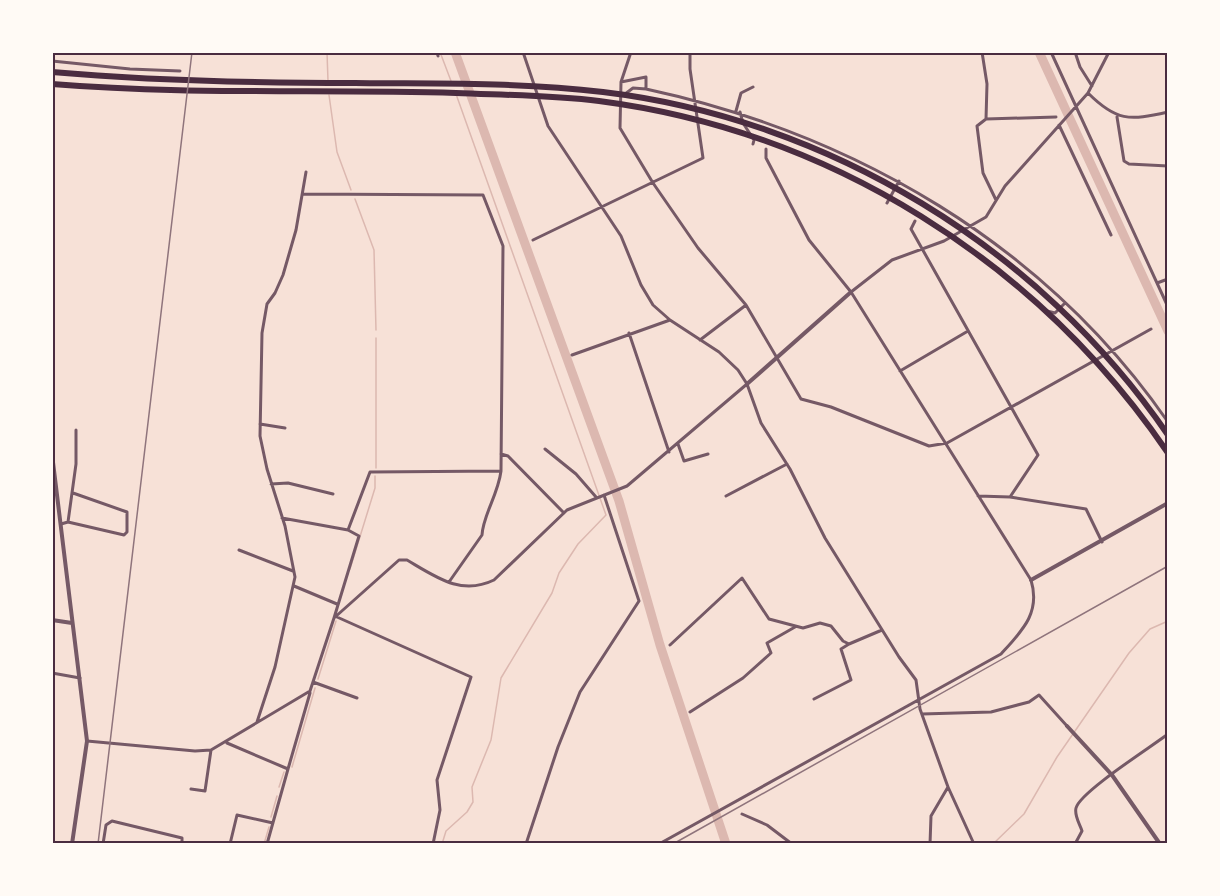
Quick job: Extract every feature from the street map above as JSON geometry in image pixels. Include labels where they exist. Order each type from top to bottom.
[{"type":"highway","points":[[52,72],[199,82],[445,84],[562,88],[632,96],[740,122],[824,153],[876,177],[918,200],[976,239],[1036,287],[1097,346],[1139,396],[1167,435]]},
{"type":"highway","points":[[52,84],[198,91],[408,92],[561,98],[664,112],[741,132],[818,161],[869,186],[930,221],[992,264],[1028,293],[1087,351],[1137,410],[1167,453]]},
{"type":"street","points":[[523,52],[548,126],[604,207],[621,236],[641,285],[653,305],[669,320],[719,352],[738,370],[747,384],[761,423],[787,464],[825,538],[916,680],[922,714],[948,787],[974,843]]},
{"type":"street","points":[[631,52],[621,82],[620,128],[653,183],[698,248],[746,304],[801,399],[831,407],[929,446],[947,443],[1151,329]]},
{"type":"street","points":[[533,240],[703,158],[690,69],[690,52]]},
{"type":"street","points":[[982,52],[987,84],[986,119]]},
{"type":"street","points":[[1051,52],[1167,307]]},
{"type":"street","points":[[1075,52],[1080,67],[1092,86]]},
{"type":"street","points":[[335,618],[403,559],[466,588],[481,586],[494,580],[564,513],[620,489],[669,452],[851,292],[892,260],[944,241],[986,217],[1005,186],[1088,93],[1109,52]]},
{"type":"street","points":[[52,61],[130,69],[180,71]]},
{"type":"street","points":[[621,82],[646,76],[646,89]]},
{"type":"street","points":[[753,87],[741,93],[738,111],[754,140],[753,144]]},
{"type":"street","points":[[621,96],[633,88],[646,89],[738,111],[833,147],[899,181],[972,226],[1015,259],[1065,303],[1112,351],[1167,422]]},
{"type":"street","points":[[1088,93],[1106,111],[1117,117],[1151,116],[1167,112]]},
{"type":"street","points":[[996,200],[982,167],[977,126],[986,119],[1056,117]]},
{"type":"street","points":[[1117,117],[1124,161],[1129,164],[1167,166]]},
{"type":"street","points":[[1059,125],[1111,235]]},
{"type":"street","points":[[659,843],[1001,654],[1024,629],[1036,597],[1031,580],[963,476],[947,443],[851,292],[809,240],[766,158],[766,149]]},
{"type":"street","points":[[257,722],[275,667],[294,586],[294,571],[282,518],[271,484],[260,436],[262,333],[267,304],[283,275],[303,194],[306,172]]},
{"type":"street","points":[[887,203],[899,181]]},
{"type":"street","points":[[303,194],[483,195],[503,246],[501,471],[498,491],[482,535],[449,582]]},
{"type":"street","points":[[915,221],[911,229],[1038,455],[1010,497]]},
{"type":"street","points":[[1157,283],[1167,279]]},
{"type":"street","points":[[1034,311],[1038,309],[1055,313],[1065,303]]},
{"type":"street","points":[[700,340],[746,304]]},
{"type":"street","points":[[572,356],[669,320]]},
{"type":"street","points":[[900,371],[968,331]]},
{"type":"street","points":[[629,333],[669,452]]},
{"type":"street","points":[[260,424],[285,428]]},
{"type":"street","points":[[68,522],[73,493],[76,430]]},
{"type":"street","points":[[678,444],[684,461],[708,454]]},
{"type":"street","points":[[545,449],[576,474],[596,498]]},
{"type":"street","points":[[52,454],[55,496],[61,524],[87,741],[72,843]]},
{"type":"street","points":[[501,454],[507,456],[564,513]]},
{"type":"street","points":[[726,496],[787,464]]},
{"type":"street","points":[[348,530],[370,472],[501,471]]},
{"type":"street","points":[[271,484],[288,483],[333,494]]},
{"type":"street","points":[[61,524],[68,522],[124,535],[127,532],[127,512],[73,493]]},
{"type":"street","points":[[526,843],[558,747],[580,692],[639,602],[604,495]]},
{"type":"street","points":[[978,496],[1010,497],[1086,509],[1102,542]]},
{"type":"street","points":[[1031,580],[1102,542],[1167,503]]},
{"type":"street","points":[[267,843],[310,691],[335,618],[337,604],[359,536],[348,530],[282,518]]},
{"type":"street","points":[[239,550],[294,571]]},
{"type":"street","points":[[670,645],[742,578],[769,619],[803,628],[820,623],[831,626],[843,641],[849,644]]},
{"type":"street","points":[[294,586],[337,604]]},
{"type":"street","points":[[335,618],[471,677],[437,780],[440,810],[433,843]]},
{"type":"street","points":[[52,620],[72,623]]},
{"type":"street","points":[[690,712],[742,678],[771,653],[766,643],[797,626]]},
{"type":"street","points":[[814,699],[850,680],[841,649],[882,630]]},
{"type":"street","points":[[52,673],[80,678]]},
{"type":"street","points":[[313,682],[357,698]]},
{"type":"street","points":[[87,741],[195,751],[212,750],[310,691]]},
{"type":"street","points":[[922,714],[991,712],[1029,702],[1040,695],[1112,774],[1160,843]]},
{"type":"street","points":[[1075,843],[1082,831],[1075,811],[1078,804],[1112,774],[1167,734]]},
{"type":"street","points":[[227,742],[288,769]]},
{"type":"street","points":[[190,789],[205,791],[212,750]]},
{"type":"street","points":[[930,843],[931,816],[948,787]]},
{"type":"street","points":[[742,814],[767,825],[792,843]]},
{"type":"street","points":[[230,843],[237,815],[273,823]]},
{"type":"street","points":[[103,843],[105,825],[111,821],[182,838],[182,843]]},
{"type":"waterway","points":[[327,52],[328,81]]},
{"type":"waterway","points":[[440,52],[451,81]]},
{"type":"waterway","points":[[455,52],[619,501],[660,645],[726,844]]},
{"type":"waterway","points":[[1039,52],[1168,331]]},
{"type":"waterway","points":[[442,844],[446,831],[467,812],[473,802],[472,787],[491,740],[501,678],[552,593],[559,573],[578,544],[606,515],[456,94]]},
{"type":"waterway","points":[[329,95],[337,152],[351,190]]},
{"type":"waterway","points":[[355,199],[374,250],[376,330]]},
{"type":"waterway","points":[[376,338],[376,468]]},
{"type":"waterway","points":[[350,569],[375,488],[375,476]]},
{"type":"waterway","points":[[318,679],[336,621]]},
{"type":"waterway","points":[[993,844],[1024,814],[1057,757],[1129,653],[1150,629],[1168,621]]},
{"type":"waterway","points":[[292,767],[315,688]]},
{"type":"waterway","points":[[279,787],[284,772]]},
{"type":"waterway","points":[[271,817],[277,796]]},
{"type":"waterway","points":[[264,844],[269,827]]},
{"type":"railway","points":[[98,844],[192,52]]},
{"type":"railway","points":[[673,844],[1168,566]]}]
